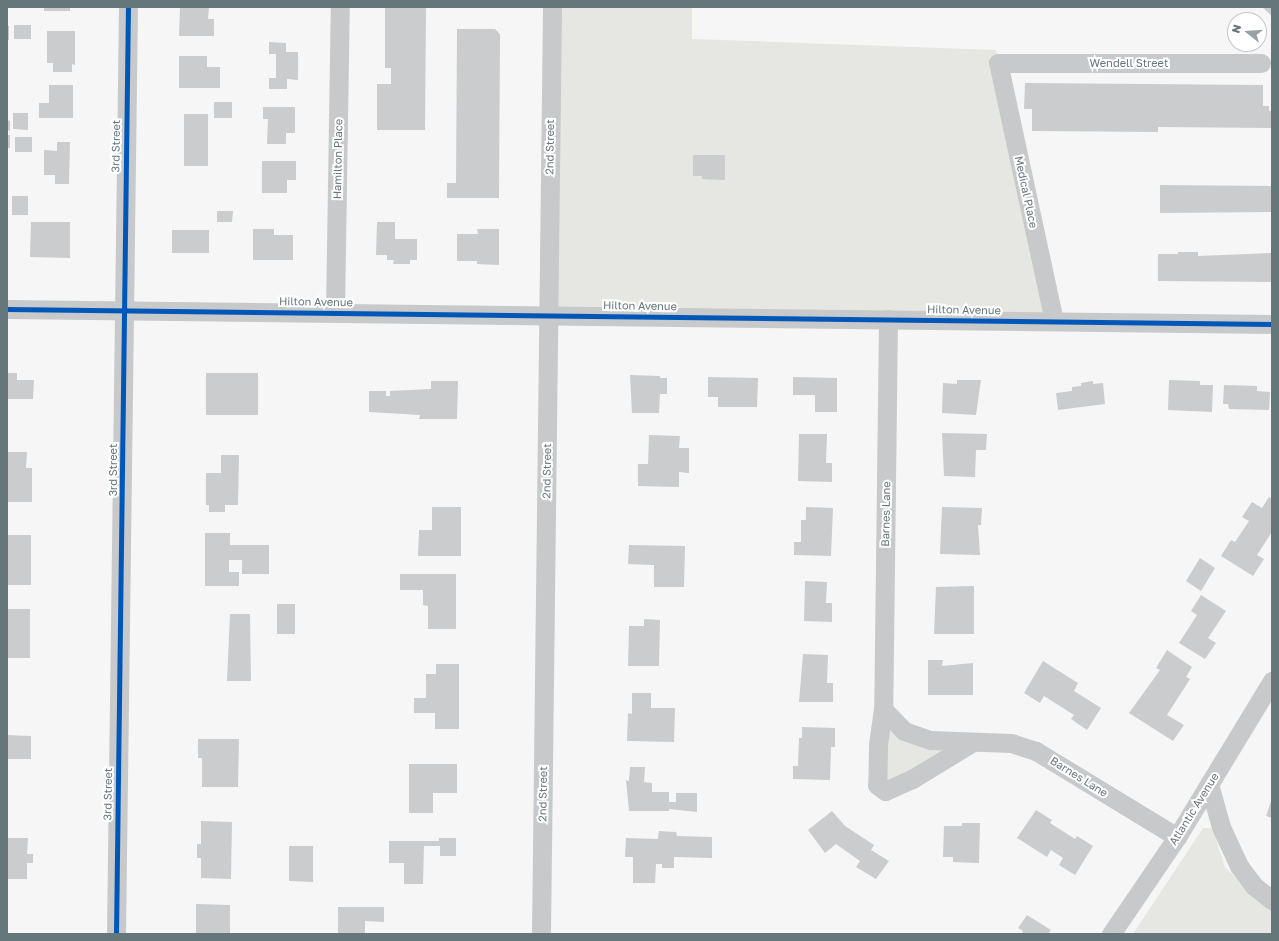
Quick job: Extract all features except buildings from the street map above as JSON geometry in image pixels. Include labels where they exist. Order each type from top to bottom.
[{"type":"street","name":"3rd Street","points":[[116,934],[128,7]]},
{"type":"street","name":"Hamilton Place","points":[[335,312],[340,7]]},
{"type":"street","name":"2nd Street","points":[[542,934],[552,7]]},
{"type":"street","name":"Wendell Street","points":[[998,62],[1261,63]]},
{"type":"street","name":"Medical Place","points":[[998,62],[1054,321]]},
{"type":"street","name":"Hilton Avenue","points":[[7,309],[1272,324]]},
{"type":"street","name":"Barnes Lane","points":[[888,319],[883,709],[878,746],[877,784],[885,791],[912,779],[973,742]]},
{"type":"street","name":"Atlantic Avenue","points":[[1111,934],[1177,838],[1272,681]]},
{"type":"street","name":"Barnes Lane","points":[[883,709],[904,731],[930,740],[1011,743],[1036,751],[1177,838]]},
{"type":"street","points":[[1209,784],[1221,827],[1240,866],[1254,886],[1272,900]]},
{"type":"shaded area","points":[[552,7],[692,7],[692,39],[996,50],[1055,321],[549,311]]},
{"type":"shaded area","points":[[883,709],[904,731],[973,742],[885,791]]},
{"type":"shaded area","points":[[1203,828],[1211,828],[1225,867],[1252,894],[1272,909],[1272,934],[1133,934]]},
{"type":"cycle path","points":[[116,934],[128,7]]},
{"type":"cycle path","points":[[7,309],[1272,324]]}]
